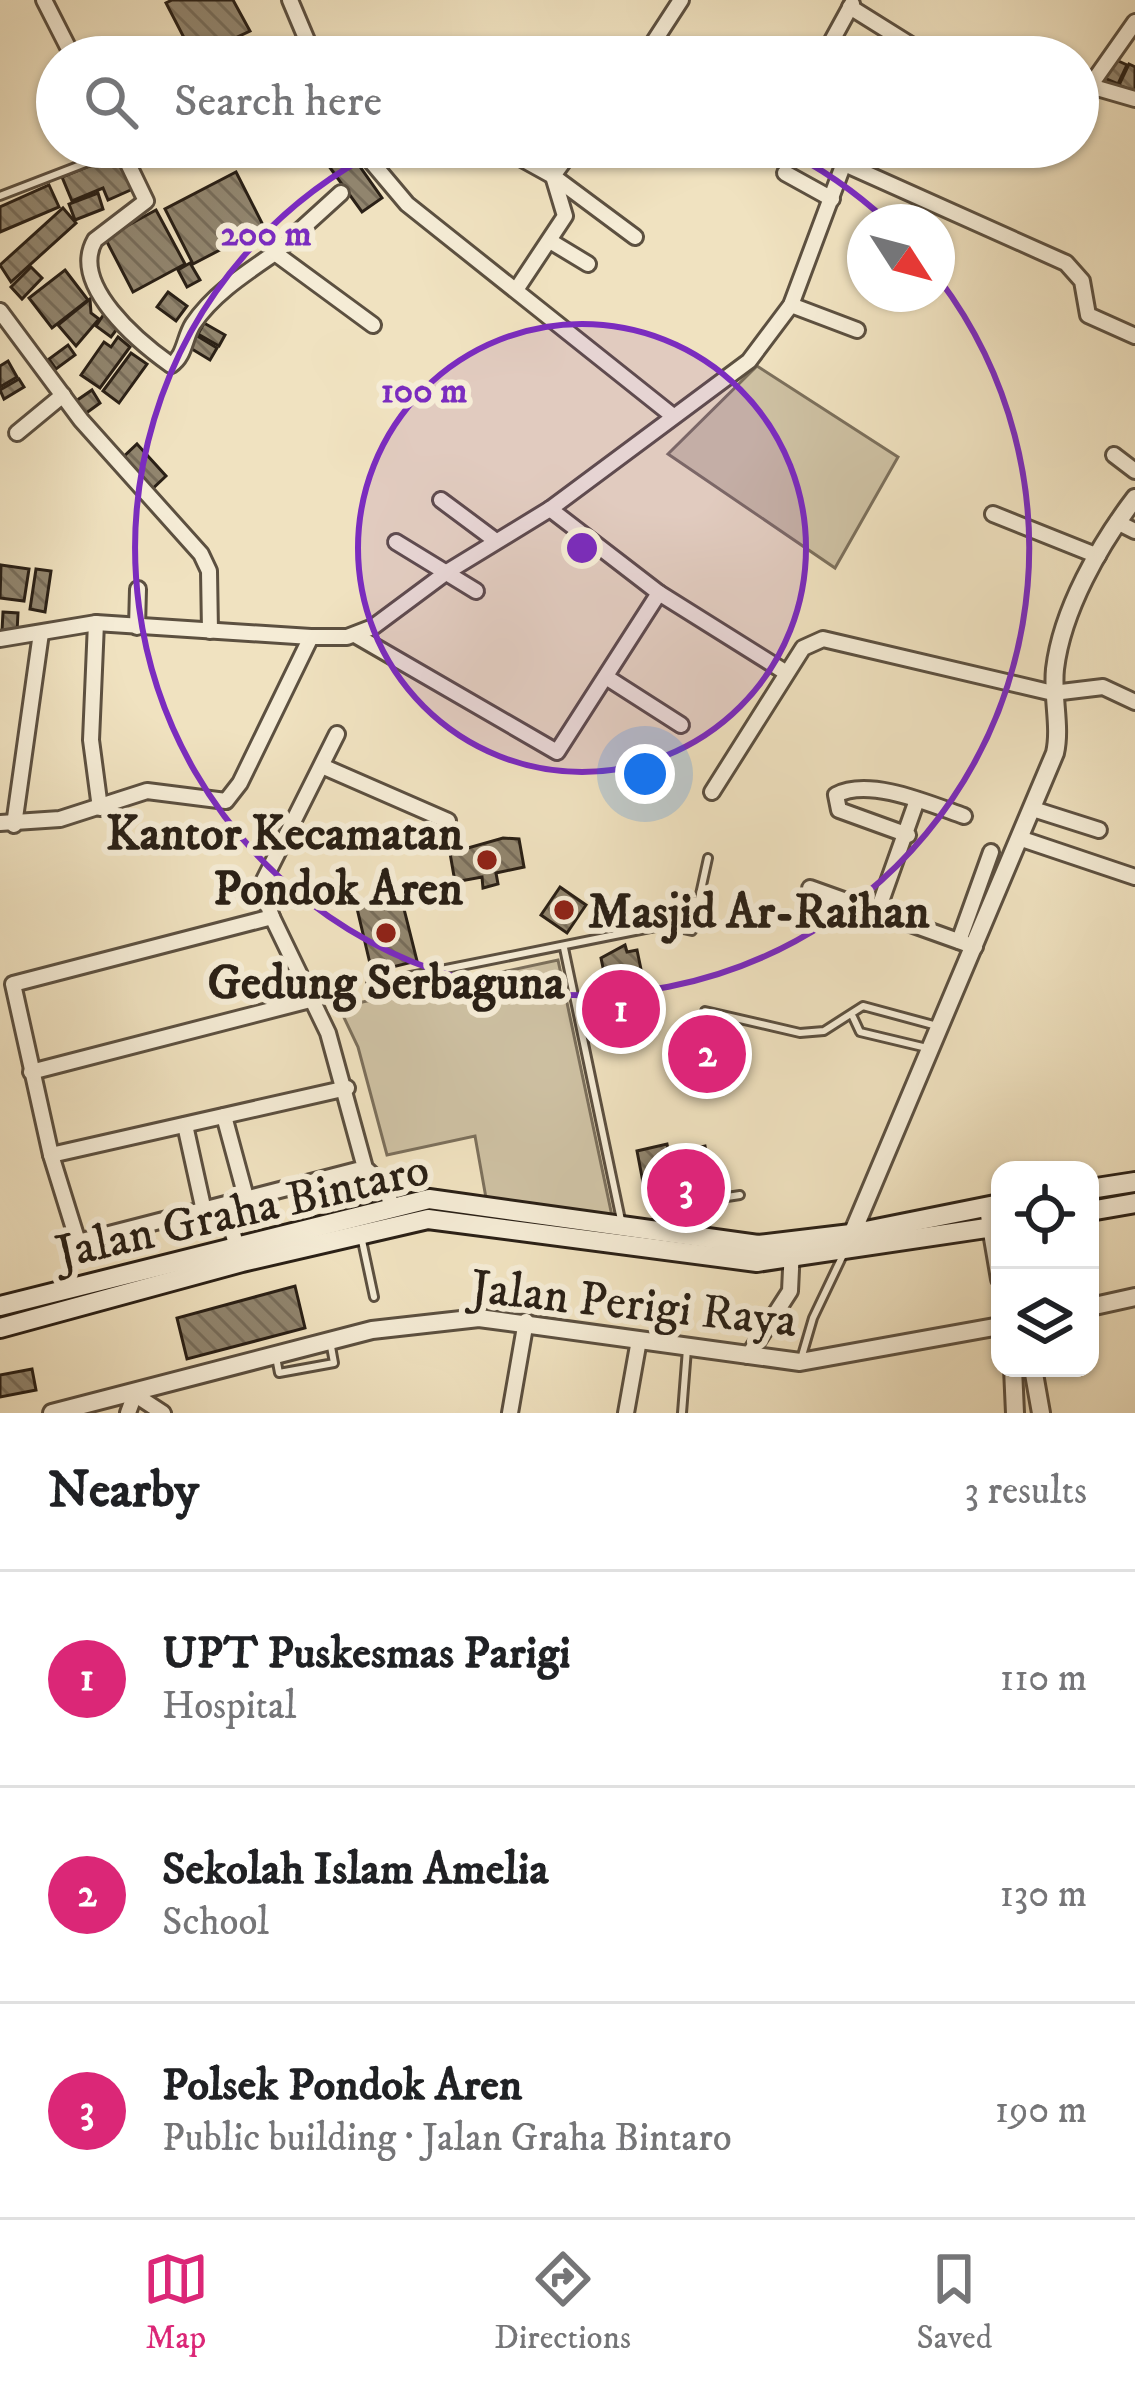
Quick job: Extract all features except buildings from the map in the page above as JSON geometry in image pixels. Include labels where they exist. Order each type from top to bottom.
[{"type":"main road","points":[[1099,1188],[1135,1182]]},
{"type":"main road","name":"Jalan Graha Bintaro","points":[[0,1328],[392,1205],[467,1201],[757,1262],[792,1252],[991,1228]]},
{"type":"main road","points":[[1099,1210],[1135,1204]]},
{"type":"main road","name":"Jalan Graha Bintaro","points":[[848,1244],[991,1206]]},
{"type":"main road","name":"Jalan Graha Bintaro","points":[[0,1306],[239,1253],[428,1219],[699,1237],[792,1252]]},
{"type":"street","points":[[44,0],[62,36]]},
{"type":"street","points":[[290,0],[305,36]]},
{"type":"street","points":[[657,36],[680,0]]},
{"type":"street","points":[[835,36],[853,4],[899,36]]},
{"type":"street","points":[[1099,74],[1134,25]]},
{"type":"street","points":[[1099,88],[1135,98]]},
{"type":"street","points":[[131,168],[146,201],[95,240],[90,249],[92,271],[114,319],[171,365],[178,361],[195,321],[233,281],[275,253],[341,194]]},
{"type":"street","points":[[377,168],[407,204],[673,416]]},
{"type":"street","points":[[538,168],[634,237]]},
{"type":"street","points":[[516,290],[566,211],[553,188],[559,168]]},
{"type":"street","points":[[0,639],[96,623],[311,637],[355,635],[550,509],[749,361],[791,305],[846,168]]},
{"type":"street","points":[[854,168],[1066,262],[1082,281],[1088,315],[1135,336]]},
{"type":"street","points":[[785,173],[832,199]]},
{"type":"street","points":[[550,241],[588,265]]},
{"type":"street","points":[[275,253],[373,325]]},
{"type":"street","points":[[791,305],[857,330]]},
{"type":"street","points":[[0,311],[63,395],[201,554],[209,572],[210,631]]},
{"type":"street","points":[[17,433],[63,395]]},
{"type":"street","points":[[1114,455],[1135,471]]},
{"type":"street","points":[[967,944],[1022,839],[1057,745],[1053,693],[1063,638],[1098,556],[1135,499]]},
{"type":"street","points":[[441,500],[496,542]]},
{"type":"street","points":[[550,509],[658,593],[785,672]]},
{"type":"street","points":[[993,514],[1098,556]]},
{"type":"street","points":[[1118,522],[1135,531]]},
{"type":"street","points":[[396,542],[476,591]]},
{"type":"street","points":[[137,627],[138,589]]},
{"type":"street","points":[[355,635],[557,752],[658,593]]},
{"type":"street","points":[[96,623],[91,740],[100,808]]},
{"type":"street","points":[[40,633],[7,824],[100,808],[160,789],[222,802],[230,798],[311,637]]},
{"type":"street","points":[[712,792],[785,672],[803,648],[823,639],[1053,693],[1094,686],[1135,702]]},
{"type":"street","points":[[606,677],[681,725]]},
{"type":"street","points":[[338,734],[261,886],[314,999],[347,1088],[365,1168],[385,1187],[392,1205]]},
{"type":"street","points":[[322,766],[448,821]]},
{"type":"street","points":[[908,835],[839,810],[836,795],[847,790],[917,800],[964,815]]},
{"type":"street","points":[[878,910],[917,800]]},
{"type":"street","points":[[1033,809],[1099,830]]},
{"type":"street","points":[[1022,839],[1135,877]]},
{"type":"street","points":[[848,1244],[940,1027],[991,852]]},
{"type":"street","points":[[810,887],[967,944]]},
{"type":"street","points":[[272,917],[17,979],[11,989],[51,1155],[78,1242],[365,1168]]},
{"type":"street","points":[[32,1072],[314,999]]},
{"type":"street","points":[[51,1155],[347,1088]]},
{"type":"street","points":[[224,1116],[247,1201]]},
{"type":"street","points":[[184,1125],[204,1210]]},
{"type":"street","points":[[225,1206],[239,1253]]},
{"type":"street","points":[[748,1356],[790,1291],[792,1252]]},
{"type":"street","points":[[1099,1305],[1135,1298]]},
{"type":"street","name":"Jalan Perigi Raya","points":[[52,1413],[372,1330],[479,1318],[800,1362],[991,1328]]},
{"type":"street","points":[[510,1413],[526,1321]]},
{"type":"street","points":[[626,1413],[639,1340]]},
{"type":"street","points":[[1014,1377],[1016,1413]]},
{"type":"street","points":[[1035,1377],[1041,1413]]},
{"type":"street","points":[[128,1413],[136,1393],[163,1413]]},
{"type":"lane","points":[[0,196],[71,168]]},
{"type":"lane","points":[[371,984],[664,925],[692,931],[708,858]]},
{"type":"lane","points":[[564,948],[619,1234]]},
{"type":"lane","points":[[724,1082],[692,1071],[705,1010],[800,1033],[824,1031],[853,1017],[863,1006],[940,1027]]},
{"type":"lane","points":[[853,1017],[860,1032],[931,1048]]},
{"type":"lane","points":[[699,1237],[700,1201],[740,1196]]},
{"type":"lane","points":[[360,1233],[374,1297]]},
{"type":"lane","points":[[800,1362],[813,1318],[848,1244]]},
{"type":"lane","points":[[682,1413],[687,1349]]},
{"type":"shaded area","points":[[757,366],[898,457],[835,568],[668,454]]},
{"type":"shaded area","points":[[558,960],[612,1216],[486,1198],[475,1136],[387,1155],[358,1047],[339,1007]]},
{"type":"place","name":"Kantor Kecamatan Pondok Aren","points":[[487,860]]},
{"type":"place","name":"Masjid Ar-Raihan","points":[[564,910]]},
{"type":"place","name":"Gedung Serbaguna","points":[[386,933]]},
{"type":"place","name":"UPT Puskesmas Parigi","points":[[621,1009]]},
{"type":"place","name":"Sekolah Islam Amelia","points":[[707,1054]]},
{"type":"place","name":"Polsek Pondok Aren","points":[[686,1188]]}]
